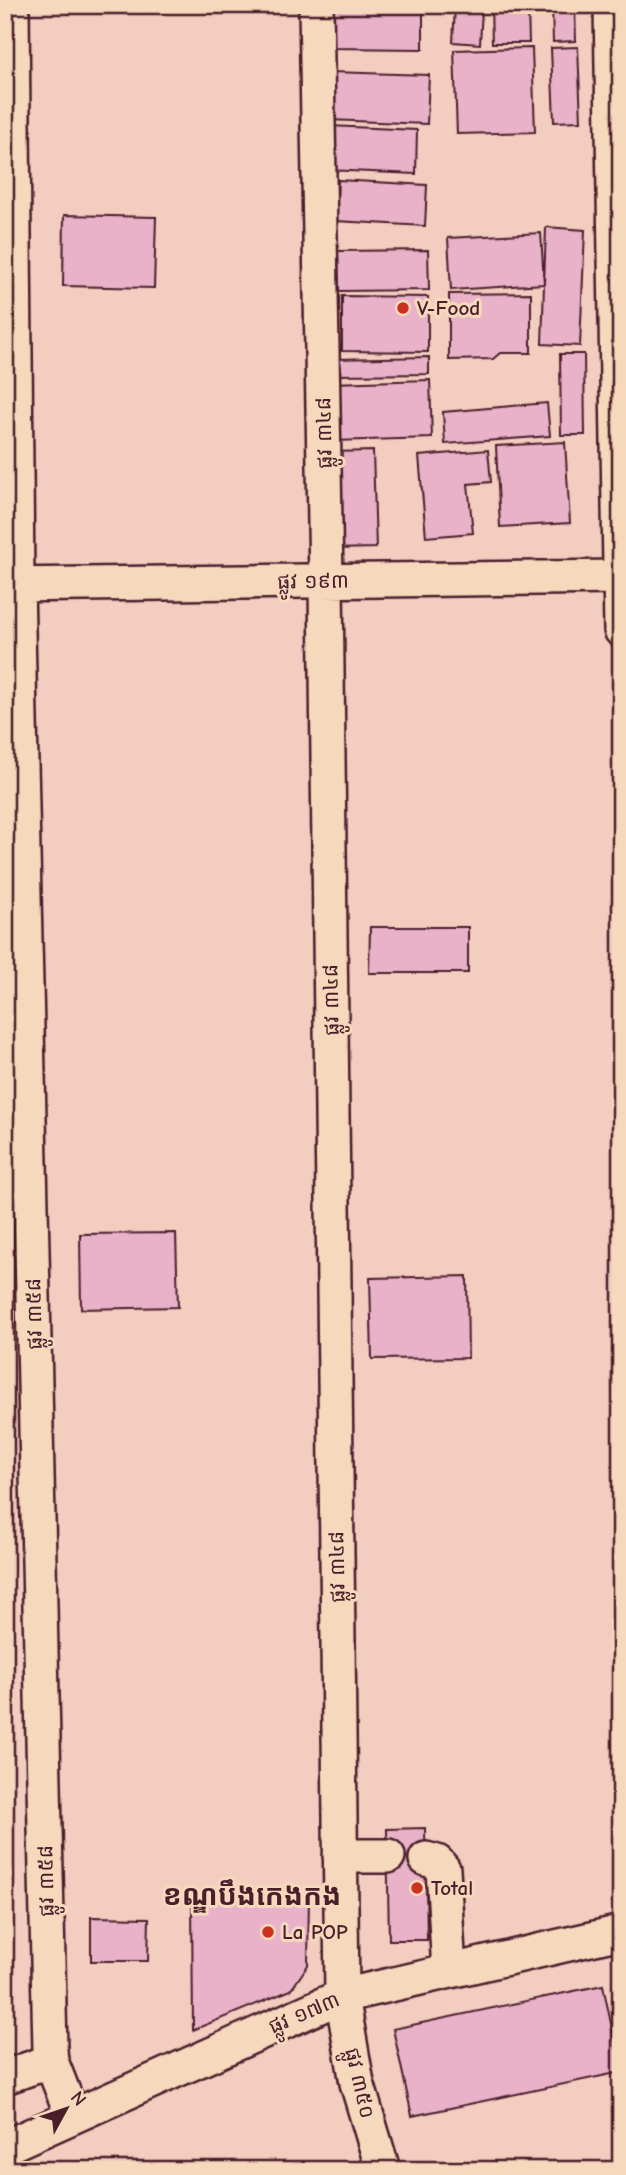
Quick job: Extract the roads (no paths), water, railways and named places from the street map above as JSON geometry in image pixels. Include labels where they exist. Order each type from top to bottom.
[{"type":"street","name":"ផ្លូវ ៣៥៨","points":[[12,5],[11,585],[51,2061],[72,2115]]},
{"type":"street","name":"ផ្លូវ ៣៤៨","points":[[316,5],[326,581],[342,1996]]},
{"type":"street","points":[[611,5],[621,630]]},
{"type":"street","name":"ផ្លូវ ១៩៣","points":[[11,585],[620,577]]},
{"type":"street","points":[[340,1856],[388,1856]]},
{"type":"street","points":[[426,1859],[437,1863],[443,1869],[449,1971]]},
{"type":"street","name":"ផ្លូវ ១៧៣","points":[[5,2147],[342,1996],[621,1932]]},
{"type":"street","name":"ផ្លូវ ៣៥០","points":[[342,1996],[357,2084],[383,2170]]},
{"type":"street","points":[[5,2077],[51,2061]]},
{"type":"place","name":"V-Food","points":[[403,308]]},
{"type":"place","name":"Total","points":[[417,1888]]},
{"type":"place","name":"La POP","points":[[268,1932]]},
{"type":"district","name":"ខណ្ឌបឹងកេងកង","points":[[252,1896]]}]
